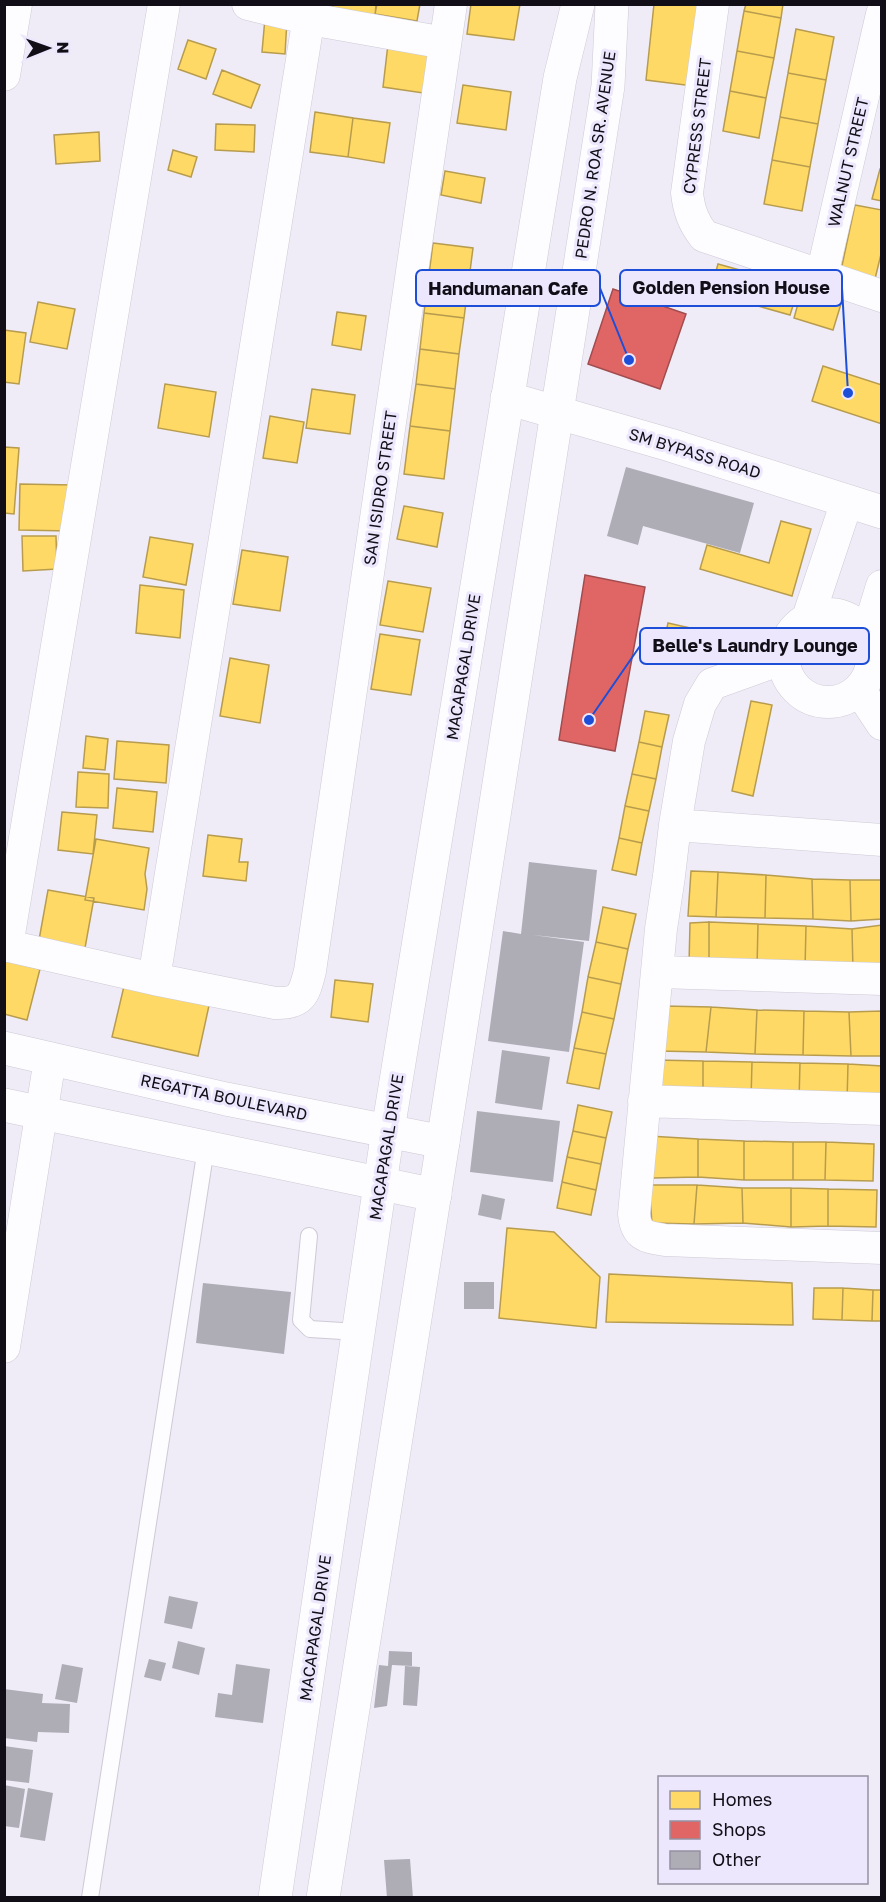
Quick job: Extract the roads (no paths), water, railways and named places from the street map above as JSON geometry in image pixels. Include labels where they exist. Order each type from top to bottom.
[{"type":"main road","points":[[507,398],[560,78],[579,4]]},
{"type":"main road","name":"PEDRO N. ROA SR. AVENUE","points":[[557,412],[608,86],[612,4]]},
{"type":"main road","name":"SM BYPASS ROAD","points":[[507,398],[872,505]]},
{"type":"main road","name":"MACAPAGAL DRIVE","points":[[275,1898],[388,1130],[507,398]]},
{"type":"main road","points":[[323,1898],[444,1142],[557,412]]},
{"type":"main road","name":"REGATTA BOULEVARD","points":[[4,1048],[226,1099],[444,1142]]},
{"type":"main road","points":[[4,1105],[435,1195]]},
{"type":"street","points":[[4,75],[16,4]]},
{"type":"street","points":[[6,945],[164,4]]},
{"type":"street","points":[[248,4],[311,12],[445,42]]},
{"type":"street","name":"SAN ISIDRO STREET","points":[[6,945],[154,979],[275,1003],[288,1003],[299,998],[305,990],[310,971],[451,4]]},
{"type":"street","name":"CYPRESS STREET","points":[[713,4],[687,193],[688,208],[694,224],[704,236],[882,296]]},
{"type":"street","points":[[154,979],[311,12]]},
{"type":"street","name":"WALNUT STREET","points":[[822,275],[882,14]]},
{"type":"street","points":[[807,618],[824,614],[840,615],[856,622],[867,635],[872,654],[870,673],[859,689],[845,699],[828,702],[811,699],[797,690],[787,675],[784,658],[787,642],[795,628],[807,618],[872,505]]},
{"type":"street","points":[[867,635],[882,586]]},
{"type":"street","points":[[784,658],[712,684],[700,704],[689,741],[661,928],[634,1215],[635,1225],[639,1232],[665,1240],[882,1248]]},
{"type":"street","points":[[859,689],[882,724]]},
{"type":"street","points":[[675,825],[882,840]]},
{"type":"street","points":[[658,972],[882,979]]},
{"type":"street","points":[[4,1347],[11,1264],[50,1059]]},
{"type":"street","points":[[645,1101],[882,1109]]},
{"type":"lane","points":[[90,1898],[206,1148]]},
{"type":"lane","points":[[309,1236],[301,1320],[310,1329],[358,1332]]},
{"type":"place","name":"Handumanan Cafe","points":[[629,360]]},
{"type":"place","name":"Golden Pension House","points":[[848,393]]},
{"type":"place","name":"Belle's Laundry Lounge","points":[[589,720]]}]
